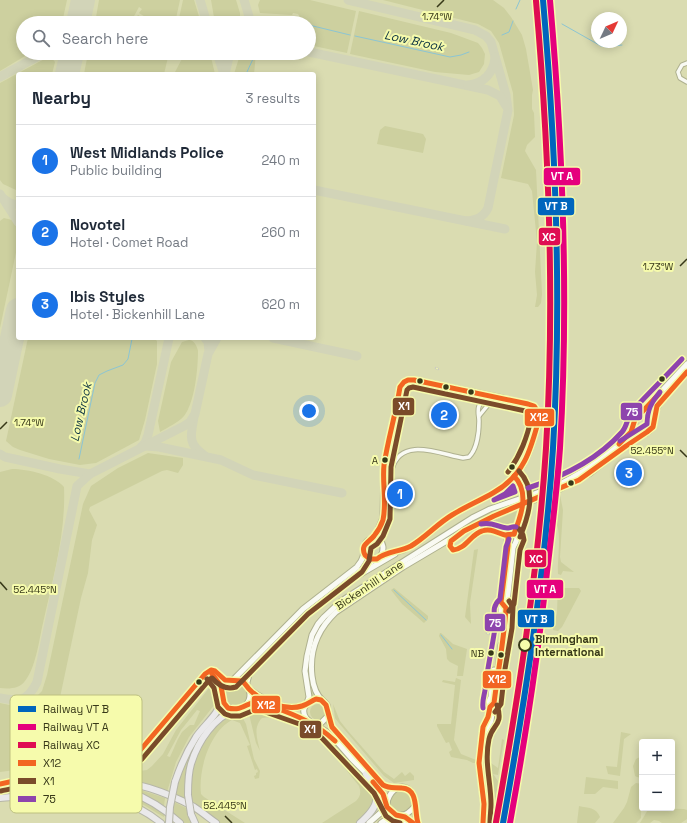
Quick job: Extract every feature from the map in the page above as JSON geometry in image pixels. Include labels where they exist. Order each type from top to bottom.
[{"type":"highway","points":[[169,823],[170,807],[175,782],[190,747],[201,730],[219,710],[222,700]]},
{"type":"highway","points":[[195,823],[191,814],[188,795],[191,765],[200,744],[216,722],[237,709]]},
{"type":"highway","points":[[360,823],[372,812],[376,801],[375,792],[366,774]]},
{"type":"highway","points":[[142,786],[178,799],[195,808],[216,823]]},
{"type":"highway","points":[[0,791],[10,790]]},
{"type":"highway","points":[[142,796],[166,811],[180,823]]},
{"type":"highway","points":[[0,798],[10,797]]},
{"type":"highway","points":[[195,808],[212,823]]},
{"type":"highway","points":[[142,810],[160,822]]},
{"type":"street","points":[[687,63],[682,65],[678,72],[680,78],[687,82]]},
{"type":"street","points":[[687,364],[642,412],[636,416],[634,423],[637,430],[646,433],[653,427],[656,409],[659,402],[687,372]]},
{"type":"street","points":[[383,518],[384,466],[400,388],[404,382],[414,380],[502,398]]},
{"type":"street","points":[[413,823],[391,812],[380,789],[331,736],[314,724],[308,720],[257,702],[251,702],[237,709],[228,707],[222,700],[222,690],[225,685],[232,681],[303,609],[356,567],[362,559],[364,545],[378,532],[383,518],[394,463],[404,452],[413,449],[421,449],[466,458],[472,453],[475,447],[478,431],[478,411],[480,405],[484,400],[492,396]]},
{"type":"street","points":[[479,416],[488,405],[502,398]]},
{"type":"street","points":[[350,579],[365,572],[416,542],[452,515],[501,488],[514,476],[525,462],[533,441],[540,415],[534,406],[528,404]]},
{"type":"street","points":[[642,412],[649,413],[654,418]]},
{"type":"street","name":"Bickenhill Lane","points":[[323,700],[318,696],[313,683],[311,659],[315,642],[328,620],[345,604],[435,547],[462,532],[534,500],[560,486],[620,443],[631,432],[634,423]]},
{"type":"street","name":"Bickenhill Lane","points":[[307,704],[309,693],[305,671],[309,646],[318,624],[332,609],[352,594],[472,518],[490,508],[560,486],[589,474],[625,446],[646,433]]},
{"type":"street","points":[[462,532],[451,541],[450,546],[453,550],[460,549],[475,534],[490,530],[508,538],[510,543],[514,543]]},
{"type":"street","points":[[503,629],[506,608],[504,606],[502,602],[508,538],[512,533],[517,536],[517,540],[514,543],[507,603],[504,606]]},
{"type":"street","points":[[372,539],[379,541],[382,544],[384,548],[383,554]]},
{"type":"street","points":[[246,705],[250,700],[247,682],[250,671],[306,614],[375,559],[383,554],[403,550]]},
{"type":"street","points":[[364,552],[367,557],[375,559]]},
{"type":"street","points":[[483,823],[484,804],[479,763],[483,727],[488,717],[490,708],[489,701],[500,645]]},
{"type":"street","points":[[232,681],[242,681],[248,688],[259,696],[280,705],[298,707],[313,700],[323,700],[327,705],[332,728],[383,785],[395,790]]},
{"type":"street","points":[[307,704],[304,714],[308,720]]},
{"type":"street","points":[[314,724],[324,721],[329,712]]},
{"type":"street","points":[[370,823],[382,812],[389,796],[395,790],[402,788],[409,790],[414,798],[414,806],[418,823]]},
{"type":"street","points":[[381,823],[388,818],[411,811],[414,806]]},
{"type":"street","points":[[388,823],[396,820],[407,823]]},
{"type":"green space","points":[[0,0],[67,0],[64,16],[16,16],[16,60],[18,60],[0,71]]},
{"type":"green space","points":[[99,0],[180,0],[177,16],[144,16],[139,13],[142,9],[139,7],[134,16],[96,16]]},
{"type":"green space","points":[[183,0],[194,0],[199,16],[180,16]]},
{"type":"green space","points":[[211,0],[236,0],[240,16],[214,16]]},
{"type":"green space","points":[[260,0],[310,0],[356,11],[347,53],[316,46],[316,16],[299,16],[298,14],[293,13],[292,15],[260,13],[258,5]]},
{"type":"green space","points":[[383,0],[493,0],[504,8],[522,35],[533,90],[532,109],[534,113],[535,137],[527,145],[525,151],[536,170],[542,294],[541,303],[538,307],[535,307],[537,295],[535,272],[537,242],[532,191],[528,184],[501,178],[514,115],[513,93],[499,43],[491,31],[478,24]]},
{"type":"green space","points":[[359,11],[451,33],[478,43],[485,54],[484,64],[479,72],[469,75],[435,72],[350,54]]},
{"type":"green space","points":[[43,60],[53,60],[55,62],[52,72],[20,72]]},
{"type":"green space","points":[[87,60],[167,60],[164,72],[84,72]]},
{"type":"green space","points":[[181,60],[212,60],[215,72],[186,72],[175,72]]},
{"type":"green space","points":[[238,60],[255,60],[254,72],[235,72]]},
{"type":"green space","points":[[16,74],[16,190],[3,184],[0,180],[0,83]]},
{"type":"green space","points":[[385,126],[423,134],[426,139],[423,153],[377,144],[380,130]]},
{"type":"green space","points":[[4,218],[16,223],[16,252],[0,328],[0,221]]},
{"type":"green space","points":[[28,340],[157,341],[157,364],[145,420],[139,440],[96,463],[80,465],[49,459],[20,450],[13,447],[6,441]]},
{"type":"green space","points":[[189,340],[195,344],[198,351],[196,375],[191,402],[188,410],[182,418],[160,432],[158,421],[171,362],[182,342]]},
{"type":"green space","points":[[148,453],[183,458],[183,465],[178,473],[167,470],[162,471],[90,507],[89,510],[97,525],[92,540],[88,573],[81,598],[61,695],[38,695],[42,691],[47,675],[83,504],[91,486],[118,468]]},
{"type":"green space","points":[[12,469],[25,470],[47,476],[60,483],[64,487],[64,504],[58,555],[32,668],[23,684],[20,686],[14,688],[0,688],[0,472]]},
{"type":"green space","points":[[560,495],[563,510],[560,557],[561,562],[574,572],[563,571],[561,575],[558,574],[559,534],[556,523],[556,496]]},
{"type":"green space","points":[[518,501],[517,504],[472,526],[429,550],[386,576],[335,610],[312,646],[309,669],[311,689],[314,697],[311,697],[308,665],[311,645],[314,635],[331,613],[343,602],[479,517],[497,508]]},
{"type":"green space","points":[[516,511],[513,524],[507,530],[503,531],[492,526],[487,527],[486,525]]},
{"type":"green space","points":[[478,549],[470,603],[471,624],[465,617],[474,550]]},
{"type":"green space","points":[[558,581],[561,581],[561,588],[579,588],[581,591],[562,627],[558,631],[553,630],[557,613]]},
{"type":"green space","points":[[394,588],[428,616],[428,619],[424,623],[402,604],[391,590]]},
{"type":"green space","points":[[440,633],[453,644],[467,649],[463,676],[457,676],[458,666],[447,659],[446,649],[439,636]]},
{"type":"green space","points":[[456,678],[461,680],[454,740],[461,754],[476,760],[475,763],[451,757],[449,752],[452,750],[449,742],[446,743],[437,726],[437,724],[451,724],[455,685],[442,682],[443,680],[455,682]]},
{"type":"green space","points":[[213,683],[215,704],[189,737],[176,762],[167,792],[142,782],[142,771],[147,770],[163,754],[176,730]],"holes":[[[197,710],[200,711],[194,725],[190,725],[182,732],[170,757],[167,756],[181,730]]]},
{"type":"green space","points":[[236,683],[244,686],[247,694],[244,702],[236,705],[228,702],[225,694],[228,686]]},
{"type":"green space","points":[[0,703],[10,705],[10,771],[0,772]]},
{"type":"green space","points":[[258,704],[302,721],[322,731],[370,783],[375,804],[359,823],[322,823],[356,801],[360,796],[360,792],[359,786],[320,737],[307,728],[285,719],[270,717],[262,718],[257,725],[257,738],[260,751],[256,743],[248,710],[250,706],[258,706]]},
{"type":"green space","points":[[315,704],[321,704],[326,709],[324,718],[321,720],[315,720],[310,715],[310,709]]},
{"type":"green space","points":[[333,704],[340,721],[384,772],[394,779],[402,772],[405,776],[410,772],[414,776],[414,780],[394,783],[384,776],[335,718]]},
{"type":"green space","points":[[223,706],[229,710],[197,745],[187,798],[185,798],[186,801],[174,795],[183,767],[197,740],[218,715]]},
{"type":"green space","points":[[234,712],[240,713],[246,724],[254,759],[260,771],[259,778],[255,779],[254,776],[258,772],[257,769],[255,770],[247,746],[250,745],[240,723],[232,720],[224,725],[217,733],[207,752],[201,774],[201,794],[245,823],[220,823],[193,805],[191,782],[196,759],[206,738],[221,720]]},
{"type":"green space","points":[[621,732],[631,734],[624,739],[620,776],[608,774],[606,766],[617,767]]},
{"type":"green space","points":[[502,739],[504,740],[498,775],[493,774],[498,781],[493,823],[487,823],[489,804],[484,778],[483,762],[486,757],[489,743],[492,743],[488,761],[498,768]]},
{"type":"green space","points":[[639,758],[639,777],[635,776],[633,766],[636,759]]},
{"type":"green space","points":[[586,777],[618,781],[618,789],[603,787],[595,794],[584,794]]},
{"type":"green space","points":[[636,783],[639,784],[639,811],[641,811],[641,818],[636,823],[613,823],[627,802],[631,787]]},
{"type":"green space","points":[[401,790],[405,791],[411,797],[411,805],[405,811],[401,812],[397,811],[391,805],[390,801],[391,797],[397,791]]},
{"type":"green space","points":[[142,791],[165,798],[164,806],[154,800],[142,794]]},
{"type":"green space","points":[[142,801],[164,813],[164,817],[142,804]]},
{"type":"green space","points":[[174,802],[186,808],[192,823],[183,823],[173,813]]},
{"type":"green space","points":[[579,806],[596,811],[600,817],[595,823],[577,823]]},
{"type":"green space","points":[[675,809],[687,810],[687,819],[681,823],[662,823],[654,820],[650,823],[640,823],[647,811],[675,811]]},
{"type":"waterway","name":"Low Brook","points":[[516,9],[520,0]]},
{"type":"waterway","name":"Low Brook","points":[[502,35],[509,32],[513,21]]},
{"type":"waterway","points":[[562,24],[591,40]]},
{"type":"waterway","name":"Low Brook","points":[[316,27],[350,35]]},
{"type":"waterway","name":"Low Brook","points":[[355,36],[450,57],[469,52]]},
{"type":"waterway","name":"Low Brook","points":[[247,72],[253,60]]},
{"type":"waterway","name":"Low Brook","points":[[79,459],[95,383],[99,375],[123,365],[128,359],[132,340]]},
{"type":"waterway","points":[[394,590],[426,620]]},
{"type":"waterway","points":[[441,635],[452,649]]},
{"type":"taxiway","points":[[200,0],[205,16]]},
{"type":"taxiway","points":[[244,0],[249,16]]},
{"type":"taxiway","points":[[348,0],[475,30],[486,36],[491,42],[506,95],[508,110],[488,208],[479,218],[466,221]]},
{"type":"taxiway","points":[[316,53],[488,90],[500,96],[506,106]]},
{"type":"taxiway","points":[[468,85],[483,80],[487,77],[490,73],[495,57]]},
{"type":"taxiway","points":[[0,77],[31,60]]},
{"type":"taxiway","points":[[219,60],[223,72]]},
{"type":"taxiway","points":[[225,72],[228,60]]},
{"type":"taxiway","points":[[316,190],[505,229]]},
{"type":"taxiway","points":[[0,194],[16,219]]},
{"type":"taxiway","points":[[4,199],[16,204]]},
{"type":"taxiway","points":[[141,447],[145,443],[148,435],[169,340]]},
{"type":"taxiway","points":[[206,340],[209,351]]},
{"type":"taxiway","points":[[0,454],[5,457],[90,474],[184,426],[190,422],[195,414],[208,354],[216,340]]},
{"type":"taxiway","points":[[282,340],[357,356]]},
{"type":"taxiway","points":[[194,417],[191,434],[193,443],[195,447],[204,455]]},
{"type":"taxiway","points":[[146,446],[159,447],[221,460],[253,475],[342,493]]},
{"type":"taxiway","points":[[27,695],[37,682],[77,486],[90,474]]},
{"type":"taxiway","points":[[0,698],[10,700]]},
{"type":"runway","points":[[80,16],[83,0]]},
{"type":"runway","points":[[67,72],[70,60]]},
{"type":"runway","points":[[0,395],[16,319]]},
{"type":"tunnel","points":[[503,398],[528,404]]},
{"type":"tunnel","points":[[501,645],[504,629]]},
{"type":"railway","points":[[509,823],[523,756],[533,694],[548,577],[554,512],[554,414]]},
{"type":"railway","points":[[496,823],[521,649]]},
{"type":"transit line","points":[[503,823],[519,730],[545,542],[556,392],[556,224],[548,56],[543,0]]},
{"type":"transit line","points":[[510,823],[540,635],[560,448],[563,392],[563,224],[555,56],[550,0]]},
{"type":"transit line","name":"75","points":[[528,488],[566,473],[602,451],[622,432],[633,410],[682,359]]},
{"type":"transit line","name":"X12","points":[[514,534],[505,535],[491,530],[485,530],[475,535],[458,549],[453,550],[450,546],[451,541],[464,531],[494,516],[579,480],[647,432],[653,427],[657,406],[687,372]]},
{"type":"transit line","name":"X12","points":[[408,380],[528,404],[534,406],[540,415],[530,450],[525,460],[513,478],[504,486],[441,522],[422,539],[411,546],[385,554],[377,559],[370,559],[365,555],[363,549],[365,544],[377,532],[383,520],[385,506],[384,465],[400,387],[408,380]]},
{"type":"transit line","name":"X1","points":[[142,759],[210,679],[212,678],[220,685],[229,688],[236,687],[308,614],[362,572],[369,561],[371,548],[377,544],[383,536],[390,519],[391,467],[407,390],[409,388],[413,387],[530,412],[532,416],[526,438],[517,459],[508,472]]},
{"type":"transit line","name":"75","points":[[620,441],[647,424],[650,407],[660,392]]},
{"type":"transit line","name":"X12","points":[[619,444],[631,432],[636,416],[642,412],[659,394]]},
{"type":"transit line","name":"X1","points":[[519,471],[525,478],[530,494],[530,503],[520,537]]},
{"type":"transit line","name":"X12","points":[[514,476],[519,482],[523,497],[523,504],[514,534]]},
{"type":"transit line","name":"75","points":[[513,486],[515,492],[494,500],[505,494],[513,486]]},
{"type":"transit line","name":"75","points":[[481,524],[489,523],[507,528],[516,527]]},
{"type":"transit line","name":"X1","points":[[509,611],[514,604],[520,550],[524,540],[519,529]]},
{"type":"transit line","name":"X12","points":[[483,823],[484,804],[479,763],[483,727],[488,717],[490,707],[494,703],[502,644],[506,608],[501,602],[508,535]]},
{"type":"transit line","name":"75","points":[[483,708],[495,628],[494,609],[500,599],[506,547],[509,539]]},
{"type":"transit line","name":"X1","points":[[495,712],[501,704],[512,628],[513,607],[509,601]]},
{"type":"transit line","name":"X12","points":[[142,748],[205,674],[211,670],[215,671],[225,680],[242,681],[255,694],[274,704],[296,707],[316,699],[321,700],[326,705],[332,727],[383,785],[407,789],[411,792],[415,801],[418,823]]},
{"type":"transit line","name":"X12","points":[[212,674],[221,686],[224,703],[228,708],[238,709],[254,702],[260,702],[290,713],[306,721],[335,741]]},
{"type":"transit line","name":"X1","points":[[207,679],[214,688],[218,707],[225,714],[240,716],[257,709],[305,726],[320,736],[374,793],[386,816],[393,821],[400,823]]},
{"type":"transit line","name":"X1","points":[[490,823],[491,796],[487,756],[490,734],[499,717],[497,705]]},
{"type":"transit line","name":"X12","points":[[0,784],[10,782]]},
{"type":"transit line","name":"X12","points":[[373,782],[383,794],[387,807],[396,815],[405,817],[413,823]]},
{"type":"transit line","name":"X1","points":[[1,791],[10,789]]},
{"type":"rail line","name":"XC","points":[[496,822],[512,729],[538,541],[549,392],[549,224],[541,57],[536,1]]},
{"type":"place","name":"Novotel","points":[[444,415]]},
{"type":"place","name":"A","points":[[385,460]]},
{"type":"place","name":"Ibis Styles","points":[[629,473]]},
{"type":"place","name":"West Midlands Police","points":[[400,494]]},
{"type":"place","name":"Birmingham International","points":[[525,645]]},
{"type":"place","name":"NB","points":[[491,653]]}]
